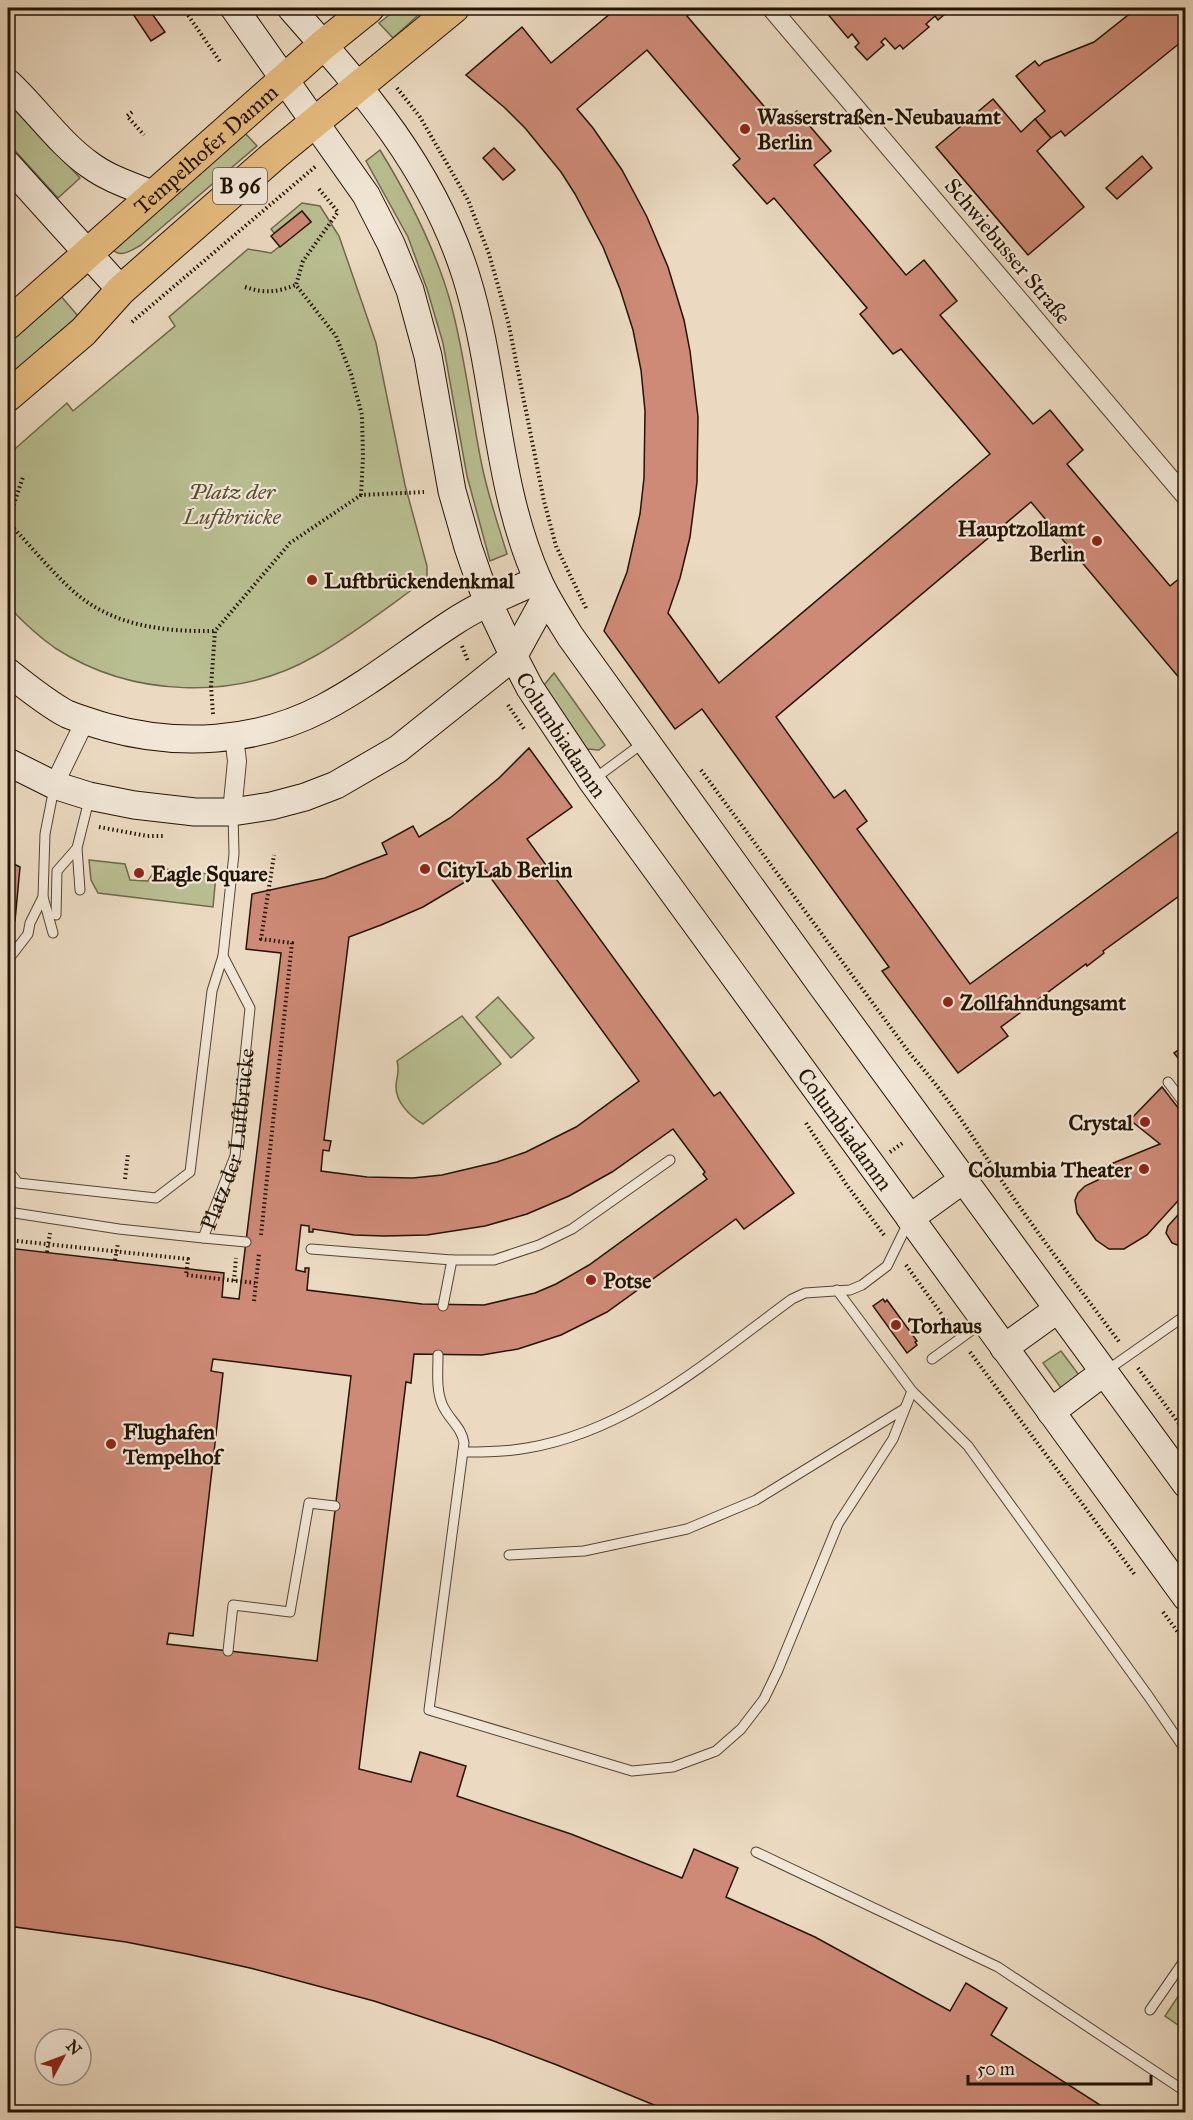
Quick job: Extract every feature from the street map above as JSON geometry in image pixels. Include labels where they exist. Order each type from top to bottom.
[{"type":"main road","points":[[234,8],[366,195],[391,244],[410,290],[428,356],[452,491],[468,547],[488,602],[513,657]]},
{"type":"main road","points":[[291,8],[360,87],[392,129],[432,193],[466,276],[513,505],[542,588],[570,636],[1185,1484]]},
{"type":"main road","name":"B 96","points":[[323,45],[369,8]]},
{"type":"main road","name":"B 96","points":[[8,396],[83,332],[121,290],[316,122],[454,8]]},
{"type":"main road","name":"Tempelhofer Damm","points":[[8,324],[323,45]]},
{"type":"main road","points":[[8,83],[90,166],[153,195]]},
{"type":"main road","points":[[8,165],[121,290]]},
{"type":"main road","points":[[8,672],[66,713],[85,721],[166,740],[224,738],[284,725],[322,709],[364,684],[452,623],[488,602],[542,588]]},
{"type":"main road","points":[[8,762],[54,785],[89,796],[195,813],[232,812],[271,806],[305,797],[336,785],[398,749],[513,657],[542,588]]},
{"type":"main road","name":"Columbiadamm","points":[[513,657],[530,688],[592,781],[1185,1598]]},
{"type":"main road","points":[[910,1218],[964,1179]]},
{"type":"main road","points":[[1004,1348],[1058,1309]]},
{"type":"main road","points":[[1051,1412],[1104,1372]]},
{"type":"street","name":"Schwiebusser Straße","points":[[771,8],[1185,497]]},
{"type":"street","points":[[54,785],[85,721]]},
{"type":"street","name":"Platz der Luftbrücke","points":[[224,738],[237,761],[232,812]]},
{"type":"lane","points":[[592,781],[645,742]]},
{"type":"lane","points":[[53,933],[43,897],[45,834],[54,785]]},
{"type":"lane","points":[[80,890],[77,848],[89,796]]},
{"type":"lane","name":"Platz der Luftbrücke","points":[[8,1170],[18,1182],[156,1198],[190,1172],[212,992],[222,956],[234,854],[232,812]]},
{"type":"lane","points":[[56,915],[57,871],[77,848]]},
{"type":"lane","points":[[8,960],[28,934],[30,923],[43,897]]},
{"type":"lane","name":"Platz der Luftbrücke","points":[[8,1212],[108,1228],[203,1238],[235,1156],[250,1008],[222,956]]},
{"type":"lane","points":[[1168,1082],[1185,1106]]},
{"type":"lane","points":[[311,1249],[452,1260],[494,1260],[539,1245],[588,1218],[670,1160]]},
{"type":"lane","points":[[464,1452],[529,1448],[584,1432],[623,1416],[674,1385],[792,1299],[805,1293],[850,1290],[861,1285],[887,1266],[910,1218]]},
{"type":"lane","points":[[203,1238],[246,1242]]},
{"type":"lane","points":[[443,1306],[452,1260]]},
{"type":"lane","points":[[837,1290],[912,1391],[968,1446],[1149,1697],[1185,1751]]},
{"type":"lane","points":[[1104,1372],[1185,1315]]},
{"type":"lane","points":[[932,1359],[984,1320]]},
{"type":"lane","points":[[438,1355],[438,1385],[442,1404],[463,1435],[464,1452],[429,1710],[632,1771],[674,1767],[716,1751],[741,1729],[764,1699],[838,1524],[893,1439],[912,1391]]},
{"type":"lane","points":[[509,1555],[584,1551],[687,1529],[756,1500],[904,1409]]},
{"type":"lane","points":[[228,1651],[233,1605],[290,1612],[309,1503],[335,1506]]},
{"type":"lane","points":[[756,1852],[998,1967],[1185,2092]]},
{"type":"lane","points":[[1149,2010],[1185,1958]]},
{"type":"path","points":[[183,8],[221,63]]},
{"type":"path","points":[[132,112],[127,116],[144,135]]},
{"type":"path","points":[[194,268],[291,186]]},
{"type":"path","points":[[296,285],[303,261],[338,212],[319,189]]},
{"type":"path","points":[[245,287],[257,291],[275,292],[296,285]]},
{"type":"path","points":[[296,285],[336,336],[351,374],[362,415],[361,495]]},
{"type":"path","points":[[23,477],[8,522],[74,592],[118,619],[138,626],[184,632],[215,631]]},
{"type":"path","points":[[224,738],[211,687],[215,631],[290,543],[361,495],[424,492],[422,481]]},
{"type":"path","points":[[556,546],[588,612]]},
{"type":"path","points":[[459,640],[471,667]]},
{"type":"path","points":[[694,761],[911,1055],[935,1082],[1017,1204],[1185,1433]]},
{"type":"path","points":[[8,887],[13,831]]},
{"type":"path","points":[[260,1243],[292,943],[261,939],[274,855]]},
{"type":"path","points":[[890,1152],[907,1140]]},
{"type":"path","points":[[124,1187],[128,1154]]},
{"type":"path","points":[[846,1184],[1138,1579]]},
{"type":"path","points":[[8,1240],[188,1259],[186,1275],[255,1283]]},
{"type":"path","points":[[47,1252],[49,1244]]},
{"type":"path","points":[[115,1260],[117,1251]]},
{"type":"path","points":[[254,1301],[259,1252]]},
{"type":"path","points":[[234,1281],[236,1258]]},
{"type":"path","points":[[1159,1608],[1185,1643]]},
{"type":"green space","points":[[398,8],[426,8],[393,38],[379,23]]},
{"type":"green space","points":[[8,102],[80,178],[58,198],[8,143]]},
{"type":"green space","points":[[244,132],[257,146],[141,245],[123,253],[113,250]]},
{"type":"green space","points":[[380,150],[422,226],[439,266],[452,308],[461,346],[483,473],[507,554],[490,561],[467,476],[443,343],[427,289],[408,237],[366,161]]},
{"type":"green space","name":"Platz der Luftbrücke","points":[[302,203],[320,206],[339,236],[376,343],[405,485],[427,566],[427,579],[358,629],[315,656],[284,671],[252,681],[218,687],[184,688],[150,684],[117,676],[85,664],[55,648],[8,606],[8,455],[67,403],[73,411],[175,326],[169,317],[248,249],[271,253],[311,222],[302,211],[274,233],[271,229]]},
{"type":"green space","points":[[60,295],[78,316],[8,377],[8,341]]},
{"type":"green space","points":[[554,673],[605,745],[599,750],[587,749],[544,685]]},
{"type":"green space","points":[[89,860],[125,864],[130,880],[148,881],[156,868],[216,875],[213,907],[98,893],[91,880]]},
{"type":"green space","points":[[498,997],[534,1038],[511,1058],[476,1017]]},
{"type":"green space","points":[[462,1016],[501,1064],[423,1124],[408,1113],[398,1097],[396,1091],[397,1061]]},
{"type":"green space","points":[[1061,1351],[1079,1375],[1061,1388],[1043,1363]]},
{"type":"green space","points":[[1185,1986],[1185,2023],[1178,2025],[1165,2016]]},
{"type":"building","points":[[129,8],[148,8],[165,32],[151,41]]},
{"type":"building","points":[[617,8],[697,8],[687,16],[780,125],[797,111],[831,151],[814,165],[906,275],[924,260],[957,301],[940,315],[1033,424],[1050,410],[1083,450],[1067,464],[1170,586],[1186,573],[1186,686],[1031,502],[776,717],[834,798],[845,790],[867,821],[857,829],[970,984],[1186,826],[1186,891],[1001,1027],[1008,1036],[958,1073],[882,971],[889,967],[702,709],[675,729],[604,631],[627,572],[640,514],[644,478],[645,411],[641,370],[633,330],[603,247],[561,172],[525,128],[466,75],[522,27],[551,63]],"holes":[[[647,50],[740,159],[733,165],[767,204],[774,198],[867,308],[860,314],[893,354],[901,349],[990,454],[719,683],[668,613],[690,537],[697,482],[698,417],[684,320],[668,267],[647,217],[622,170],[577,109]]]},
{"type":"building","points":[[829,8],[862,8],[867,13],[874,8],[952,8],[938,20],[935,16],[926,24],[929,27],[903,49],[900,45],[895,49],[885,38],[881,42],[884,45],[867,60],[855,47],[859,43],[852,34],[848,38],[826,12]]},
{"type":"building","points":[[1137,8],[1180,8],[1186,15],[1186,38],[1065,136],[1061,131],[1051,138],[1035,119],[1045,111],[1016,76],[1035,61],[1039,66],[1094,42]]},
{"type":"building","points":[[993,99],[1021,132],[1035,119],[1051,138],[1037,151],[1084,207],[1028,255],[936,147]]},
{"type":"building","points":[[494,148],[515,170],[503,180],[483,158]]},
{"type":"building","points":[[1142,156],[1152,168],[1117,199],[1106,188]]},
{"type":"building","points":[[302,211],[311,222],[280,247],[271,236]]},
{"type":"building","name":"Flughafen Tempelhof","points":[[529,748],[572,807],[527,839],[714,1096],[720,1092],[794,1193],[744,1229],[736,1219],[607,1312],[561,1335],[518,1349],[482,1355],[414,1354],[411,1383],[406,1382],[359,1769],[411,1782],[420,1752],[466,1766],[457,1796],[571,1834],[682,1878],[694,1849],[738,1868],[726,1897],[815,1937],[950,2011],[966,1983],[1007,2008],[991,2035],[1111,2112],[671,2112],[491,2040],[374,2001],[187,1954],[126,1942],[8,1926],[8,1248],[224,1273],[222,1297],[239,1299],[281,953],[246,949],[252,894],[325,878],[387,854],[382,843],[413,826],[419,837],[450,818],[499,778]],"holes":[[[485,870],[639,1081],[576,1127],[526,1152],[497,1162],[442,1175],[413,1178],[367,1177],[321,1171],[323,1150],[329,1151],[331,1141],[324,1140],[349,937],[423,907]],[[673,1129],[705,1172],[703,1174],[707,1179],[589,1265],[556,1284],[535,1293],[484,1305],[422,1304],[307,1290],[309,1268],[305,1268],[305,1272],[296,1270],[301,1225],[309,1226],[309,1232],[313,1232],[313,1229],[354,1235],[384,1236],[427,1235],[485,1226],[527,1214],[569,1196],[612,1172]],[[213,1359],[351,1376],[317,1661],[167,1644],[169,1633],[193,1636],[223,1373],[211,1371]]]},
{"type":"building","points":[[8,861],[20,867],[15,921],[8,920]]},
{"type":"building","points":[[1186,1045],[1186,1068],[1174,1053]]},
{"type":"building","name":"Columbia Theater","points":[[1162,1087],[1186,1118],[1186,1192],[1147,1235],[1124,1249],[1109,1249],[1096,1240],[1077,1213],[1075,1200],[1085,1186],[1100,1179],[1099,1171],[1106,1166],[1160,1144],[1130,1120]]},
{"type":"building","name":"Columbia Theater","points":[[1186,1206],[1186,1240],[1177,1245],[1172,1243],[1166,1233],[1168,1226]]},
{"type":"building","points":[[883,1299],[885,1302],[887,1300],[917,1341],[915,1342],[917,1345],[907,1353],[873,1306]]},
{"type":"place","name":"Wasserstraßen-Neubauamt Berlin","points":[[745,129]]},
{"type":"place","name":"Hauptzollamt Berlin","points":[[1097,541]]},
{"type":"place","name":"Luftbrückendenkmal","points":[[312,580]]},
{"type":"place","name":"CityLab Berlin","points":[[425,869]]},
{"type":"place","name":"Eagle Square","points":[[139,873]]},
{"type":"place","name":"Zollfahndungsamt","points":[[948,1002]]},
{"type":"place","name":"Crystal","points":[[1145,1122]]},
{"type":"place","name":"Columbia Theater","points":[[1144,1169]]},
{"type":"place","name":"Potse","points":[[591,1280]]},
{"type":"place","name":"Torhaus","points":[[896,1325]]},
{"type":"place","name":"Flughafen Tempelhof","points":[[111,1444]]}]
